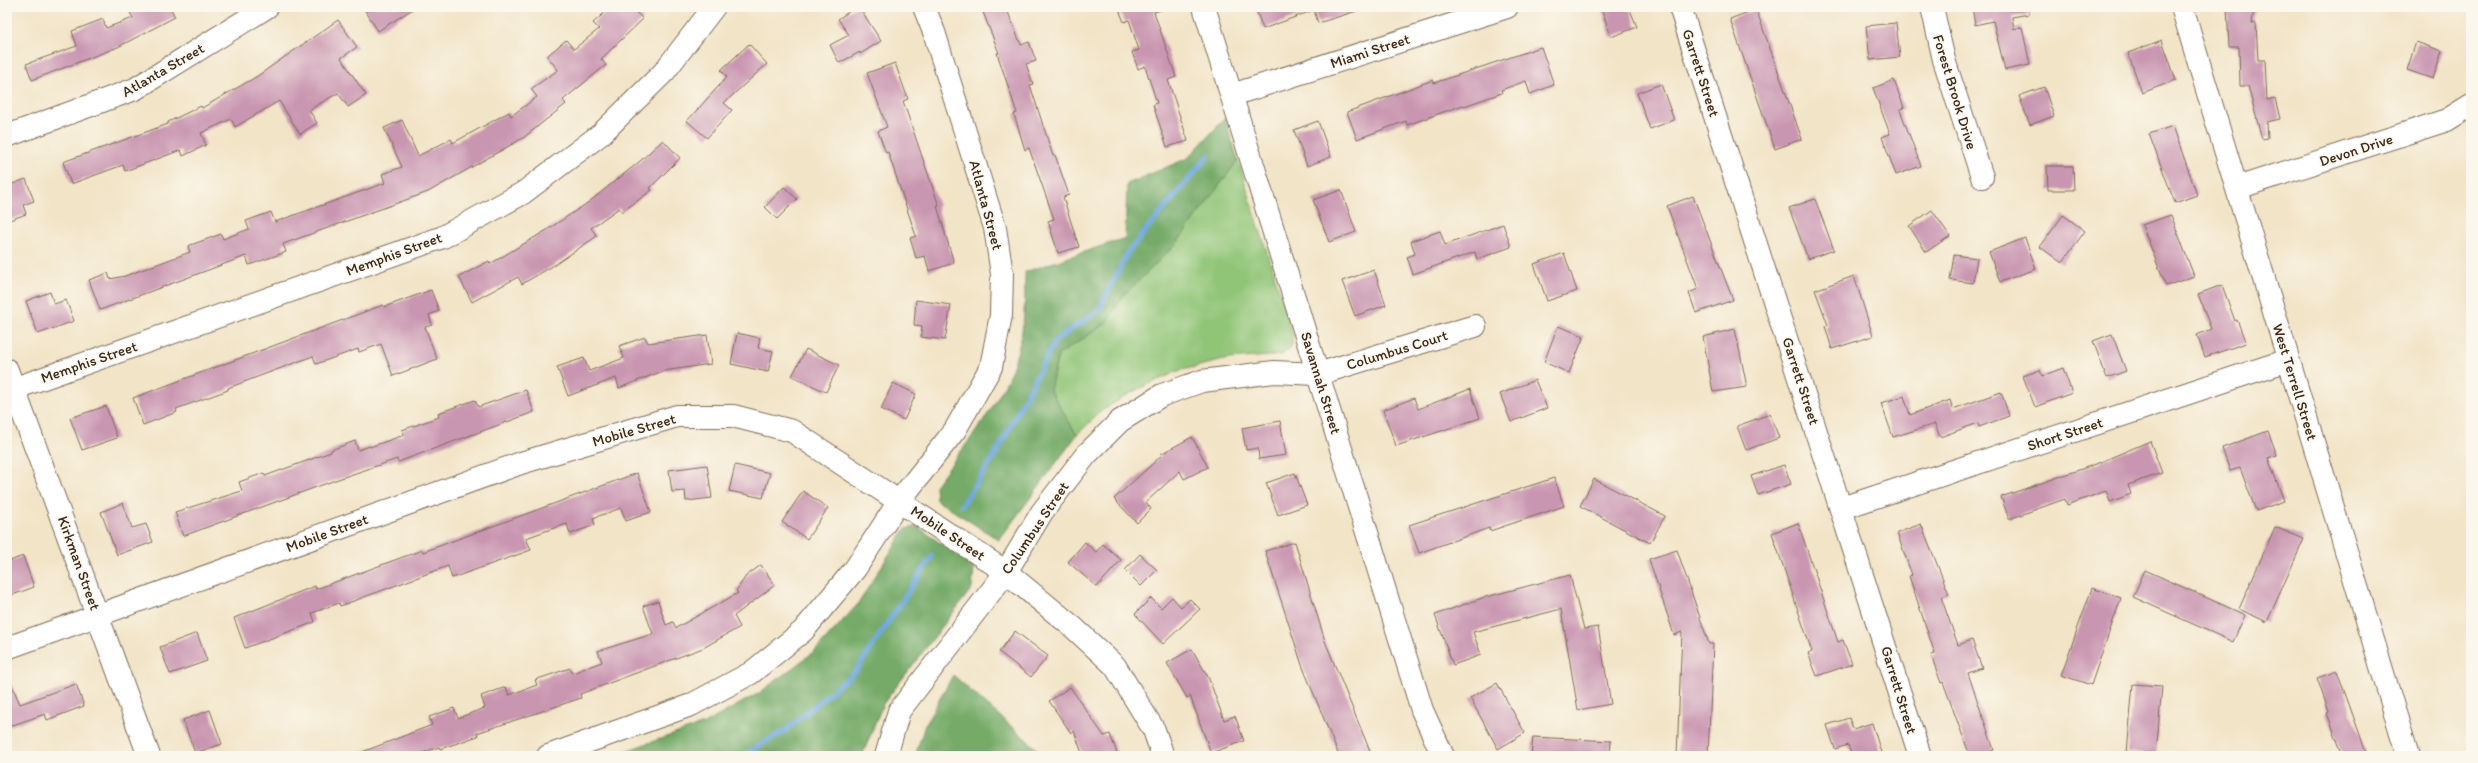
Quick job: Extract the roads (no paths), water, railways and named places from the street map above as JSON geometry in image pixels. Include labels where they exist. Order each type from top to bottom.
[{"type":"street","name":"Atlanta Street","points":[[7,136],[135,89],[267,7]]},
{"type":"street","name":"Memphis Street","points":[[9,383],[443,237],[523,193],[601,134],[664,72],[714,7]]},
{"type":"street","name":"Atlanta Street","points":[[548,756],[691,705],[752,673],[803,631],[855,569],[900,500],[955,430],[991,367],[1001,314],[1002,274],[995,228],[934,32],[924,7]]},
{"type":"street","name":"Savannah Street","points":[[1204,7],[1422,710],[1443,756]]},
{"type":"street","name":"Miami Street","points":[[1232,95],[1507,7]]},
{"type":"street","name":"Garrett Street","points":[[1680,7],[1842,508],[1920,756]]},
{"type":"street","name":"Forest Brook Drive","points":[[1932,7],[1944,60],[1982,177]]},
{"type":"street","name":"West Terrell Street","points":[[2182,7],[2408,756]]},
{"type":"street","name":"Devon Drive","points":[[2237,188],[2447,120],[2464,112],[2471,105]]},
{"type":"street","name":"Columbus Court","points":[[1318,374],[1475,326]]},
{"type":"street","name":"Short Street","points":[[1842,508],[2288,360]]},
{"type":"street","name":"Columbus Street","points":[[886,756],[899,711],[1006,572],[1042,512],[1086,455],[1120,421],[1162,395],[1202,381],[1274,372],[1318,374]]},
{"type":"street","name":"Kirkman Street","points":[[9,383],[98,616],[149,756]]},
{"type":"street","name":"Mobile Street","points":[[7,648],[521,463],[677,416],[733,416],[792,430],[900,500],[1006,572],[1074,628],[1114,666],[1154,730],[1162,756]]},
{"type":"waterway","points":[[962,505],[997,452],[1055,341],[1099,310],[1128,252],[1208,156]]},
{"type":"waterway","points":[[742,756],[786,730],[856,671],[932,556]]}]
